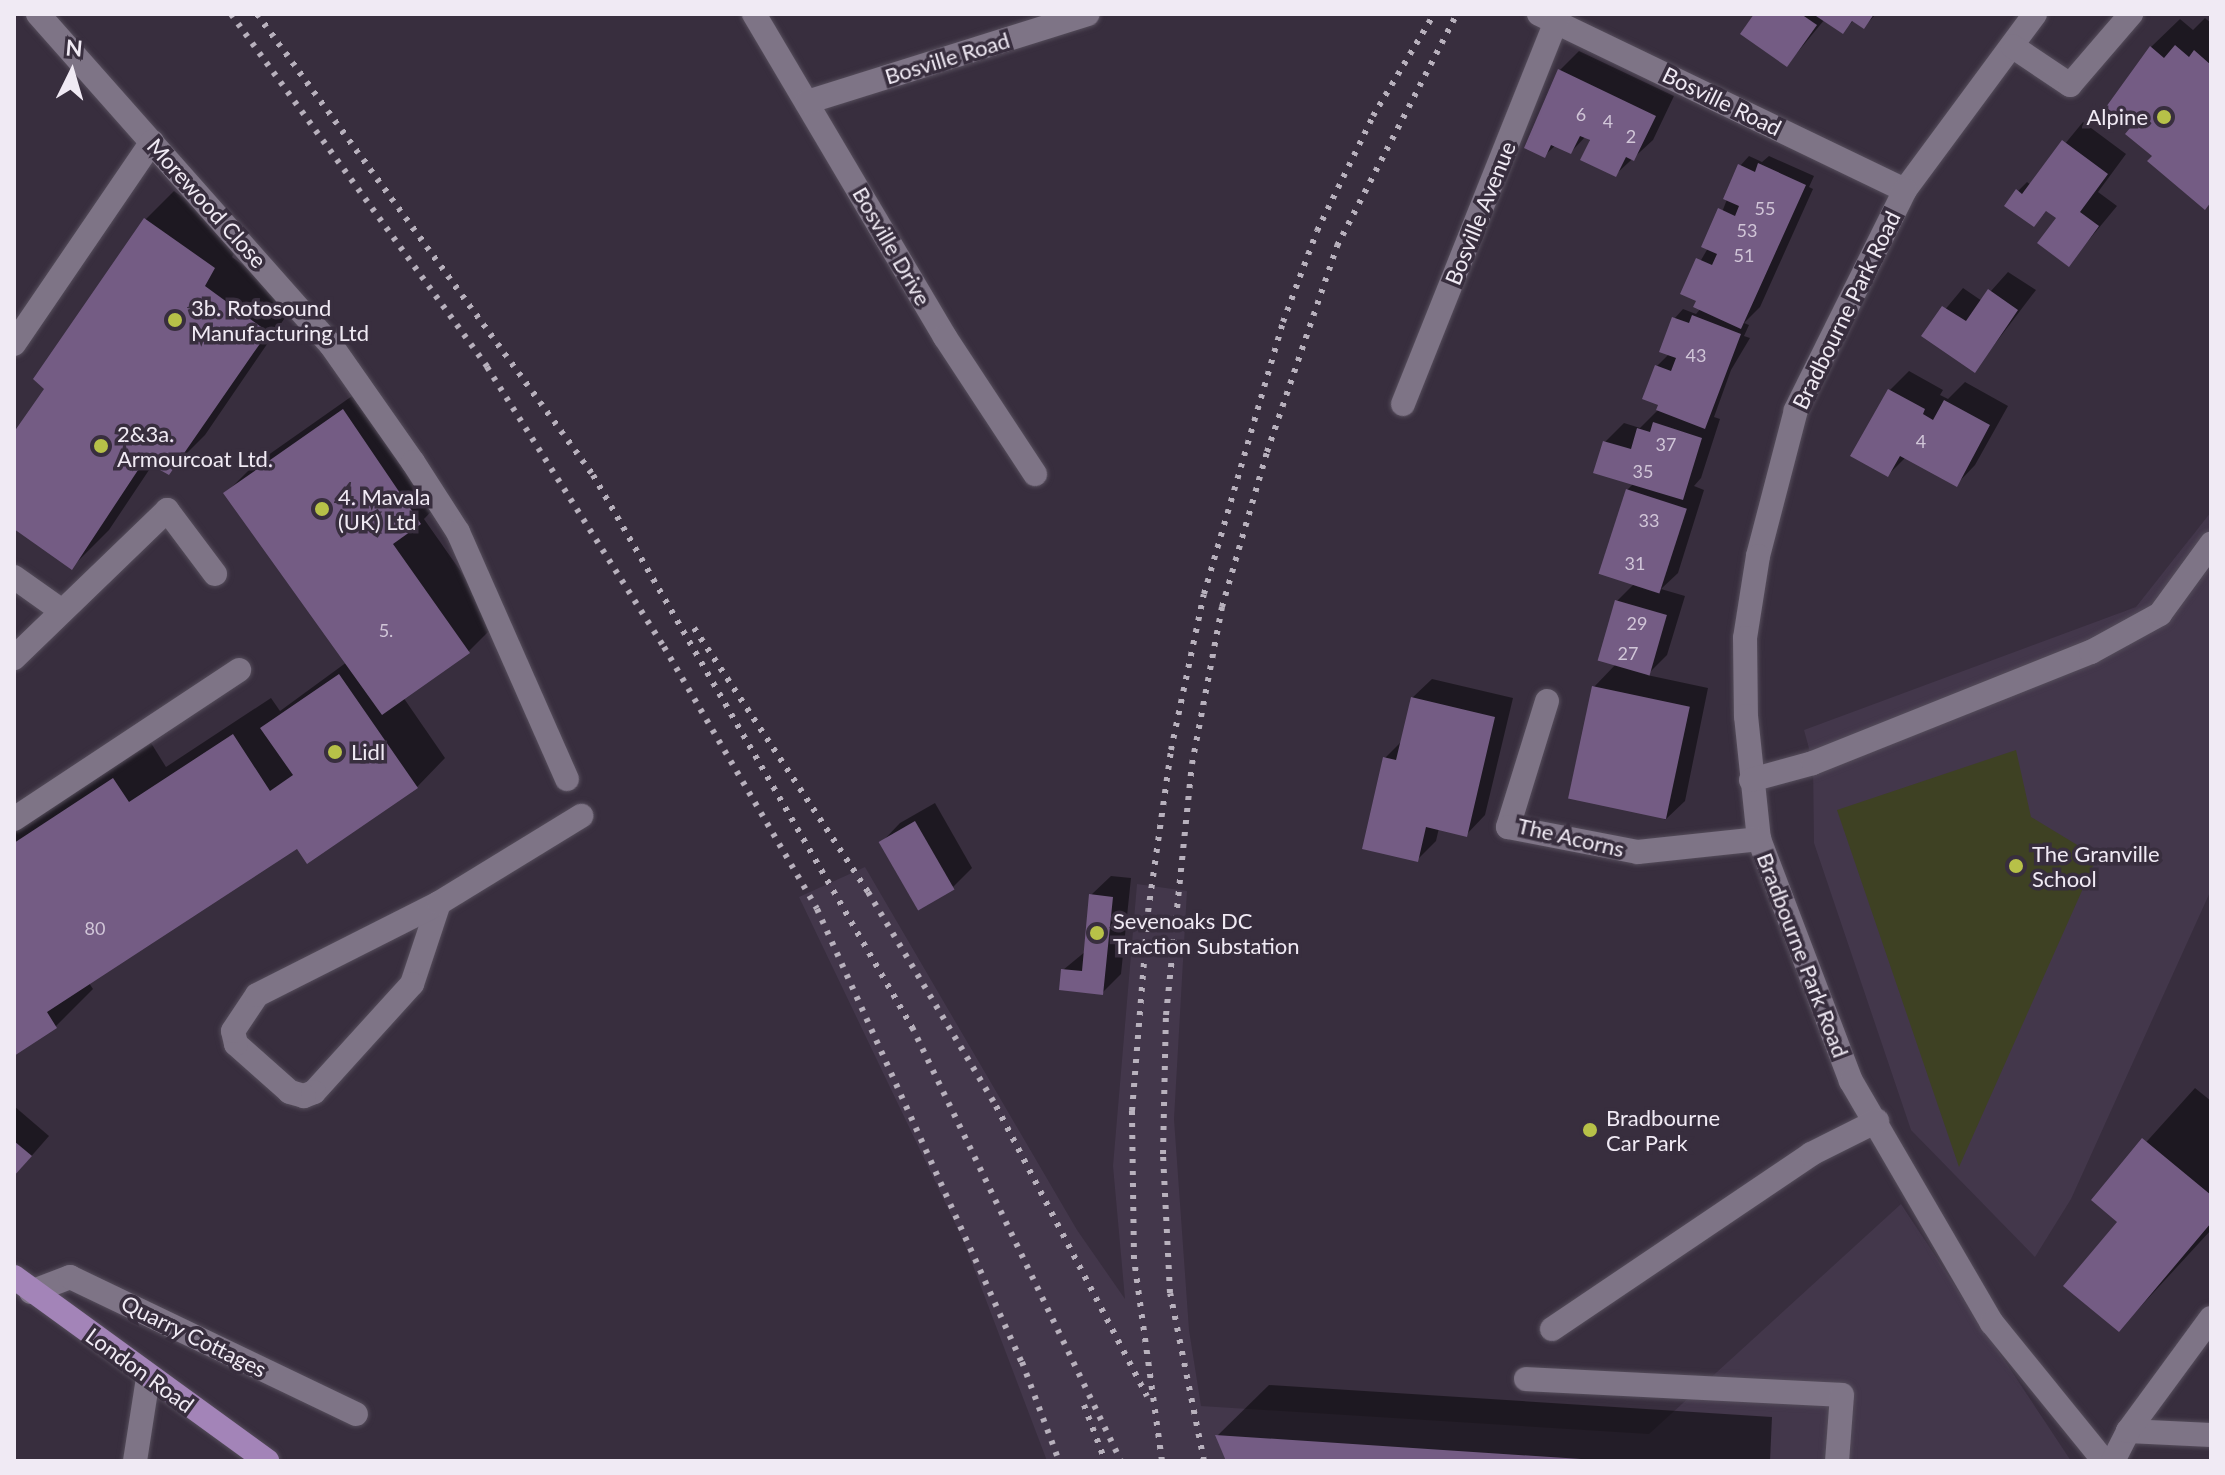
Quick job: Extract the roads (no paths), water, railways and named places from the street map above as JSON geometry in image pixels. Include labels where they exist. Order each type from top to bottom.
[{"type":"main road","name":"London Road","points":[[22,1284],[148,1378],[267,1461]]},
{"type":"street","name":"Morewood Close","points":[[38,14],[331,345],[413,462],[458,532],[567,779]]},
{"type":"street","name":"Bosville Drive","points":[[754,14],[945,337],[1035,474]]},
{"type":"street","name":"Bosville Road","points":[[807,102],[1087,14]]},
{"type":"street","name":"Bradbourne Park Road","points":[[2035,14],[1905,190],[1828,337],[1796,410],[1775,481],[1745,638],[1751,780],[1759,839],[1851,1081],[1992,1323],[2104,1461]]},
{"type":"street","points":[[2012,46],[2070,85],[2131,14]]},
{"type":"street","name":"Bosville Road","points":[[1548,18],[1905,190]]},
{"type":"street","name":"Bosville Avenue","points":[[1403,404],[1548,18]]},
{"type":"street","points":[[14,344],[152,142]]},
{"type":"street","points":[[14,658],[167,510],[215,574]]},
{"type":"street","points":[[1751,780],[1813,763],[2091,652],[2160,614],[2211,544]]},
{"type":"street","points":[[14,577],[62,611]]},
{"type":"street","points":[[14,819],[239,670]]},
{"type":"street","name":"The Acorns","points":[[1547,701],[1508,827],[1638,852],[1759,839]]},
{"type":"street","points":[[439,903],[412,984],[314,1092],[304,1096],[290,1092],[236,1044],[233,1031],[257,995],[439,903],[581,816]]},
{"type":"street","points":[[1552,1329],[1811,1154],[1877,1121]]},
{"type":"street","name":"Quarry Cottages","points":[[22,1284],[70,1277],[356,1414]]},
{"type":"street","points":[[2113,1461],[2128,1431],[2211,1318]]},
{"type":"street","points":[[135,1461],[148,1378]]},
{"type":"street","points":[[1526,1379],[1842,1395],[1837,1461]]},
{"type":"street","points":[[2128,1431],[2211,1435]]},
{"type":"railway","points":[[231,14],[487,367],[664,647],[817,909],[1022,1362],[1059,1461]]},
{"type":"railway","points":[[257,14],[593,475],[912,1027],[1121,1461]]},
{"type":"railway","points":[[1162,1461],[1134,1259],[1132,1111],[1148,912],[1171,750],[1204,594],[1283,322],[1317,231],[1373,116],[1434,14]]},
{"type":"railway","points":[[1204,1461],[1170,1293],[1163,1154],[1166,1015],[1192,764],[1222,607],[1267,452],[1337,246],[1457,14]]},
{"type":"railway","points":[[694,628],[868,892],[996,1106],[1147,1396]]},
{"type":"railway","points":[[1084,1405],[1105,1461]]},
{"type":"place","name":"Alpine","points":[[2164,117]]},
{"type":"place","name":"3b. Rotosound Manufacturing Ltd","points":[[175,320]]},
{"type":"place","name":"2&3a. Armourcoat Ltd.","points":[[101,446]]},
{"type":"place","name":"4. Mavala (UK) Ltd","points":[[322,509]]},
{"type":"place","name":"Lidl","points":[[335,752]]},
{"type":"place","name":"The Granville School","points":[[2016,866]]},
{"type":"place","name":"Sevenoaks DC Traction Substation","points":[[1097,933]]},
{"type":"place","name":"Bradbourne Car Park","points":[[1590,1130]]}]
